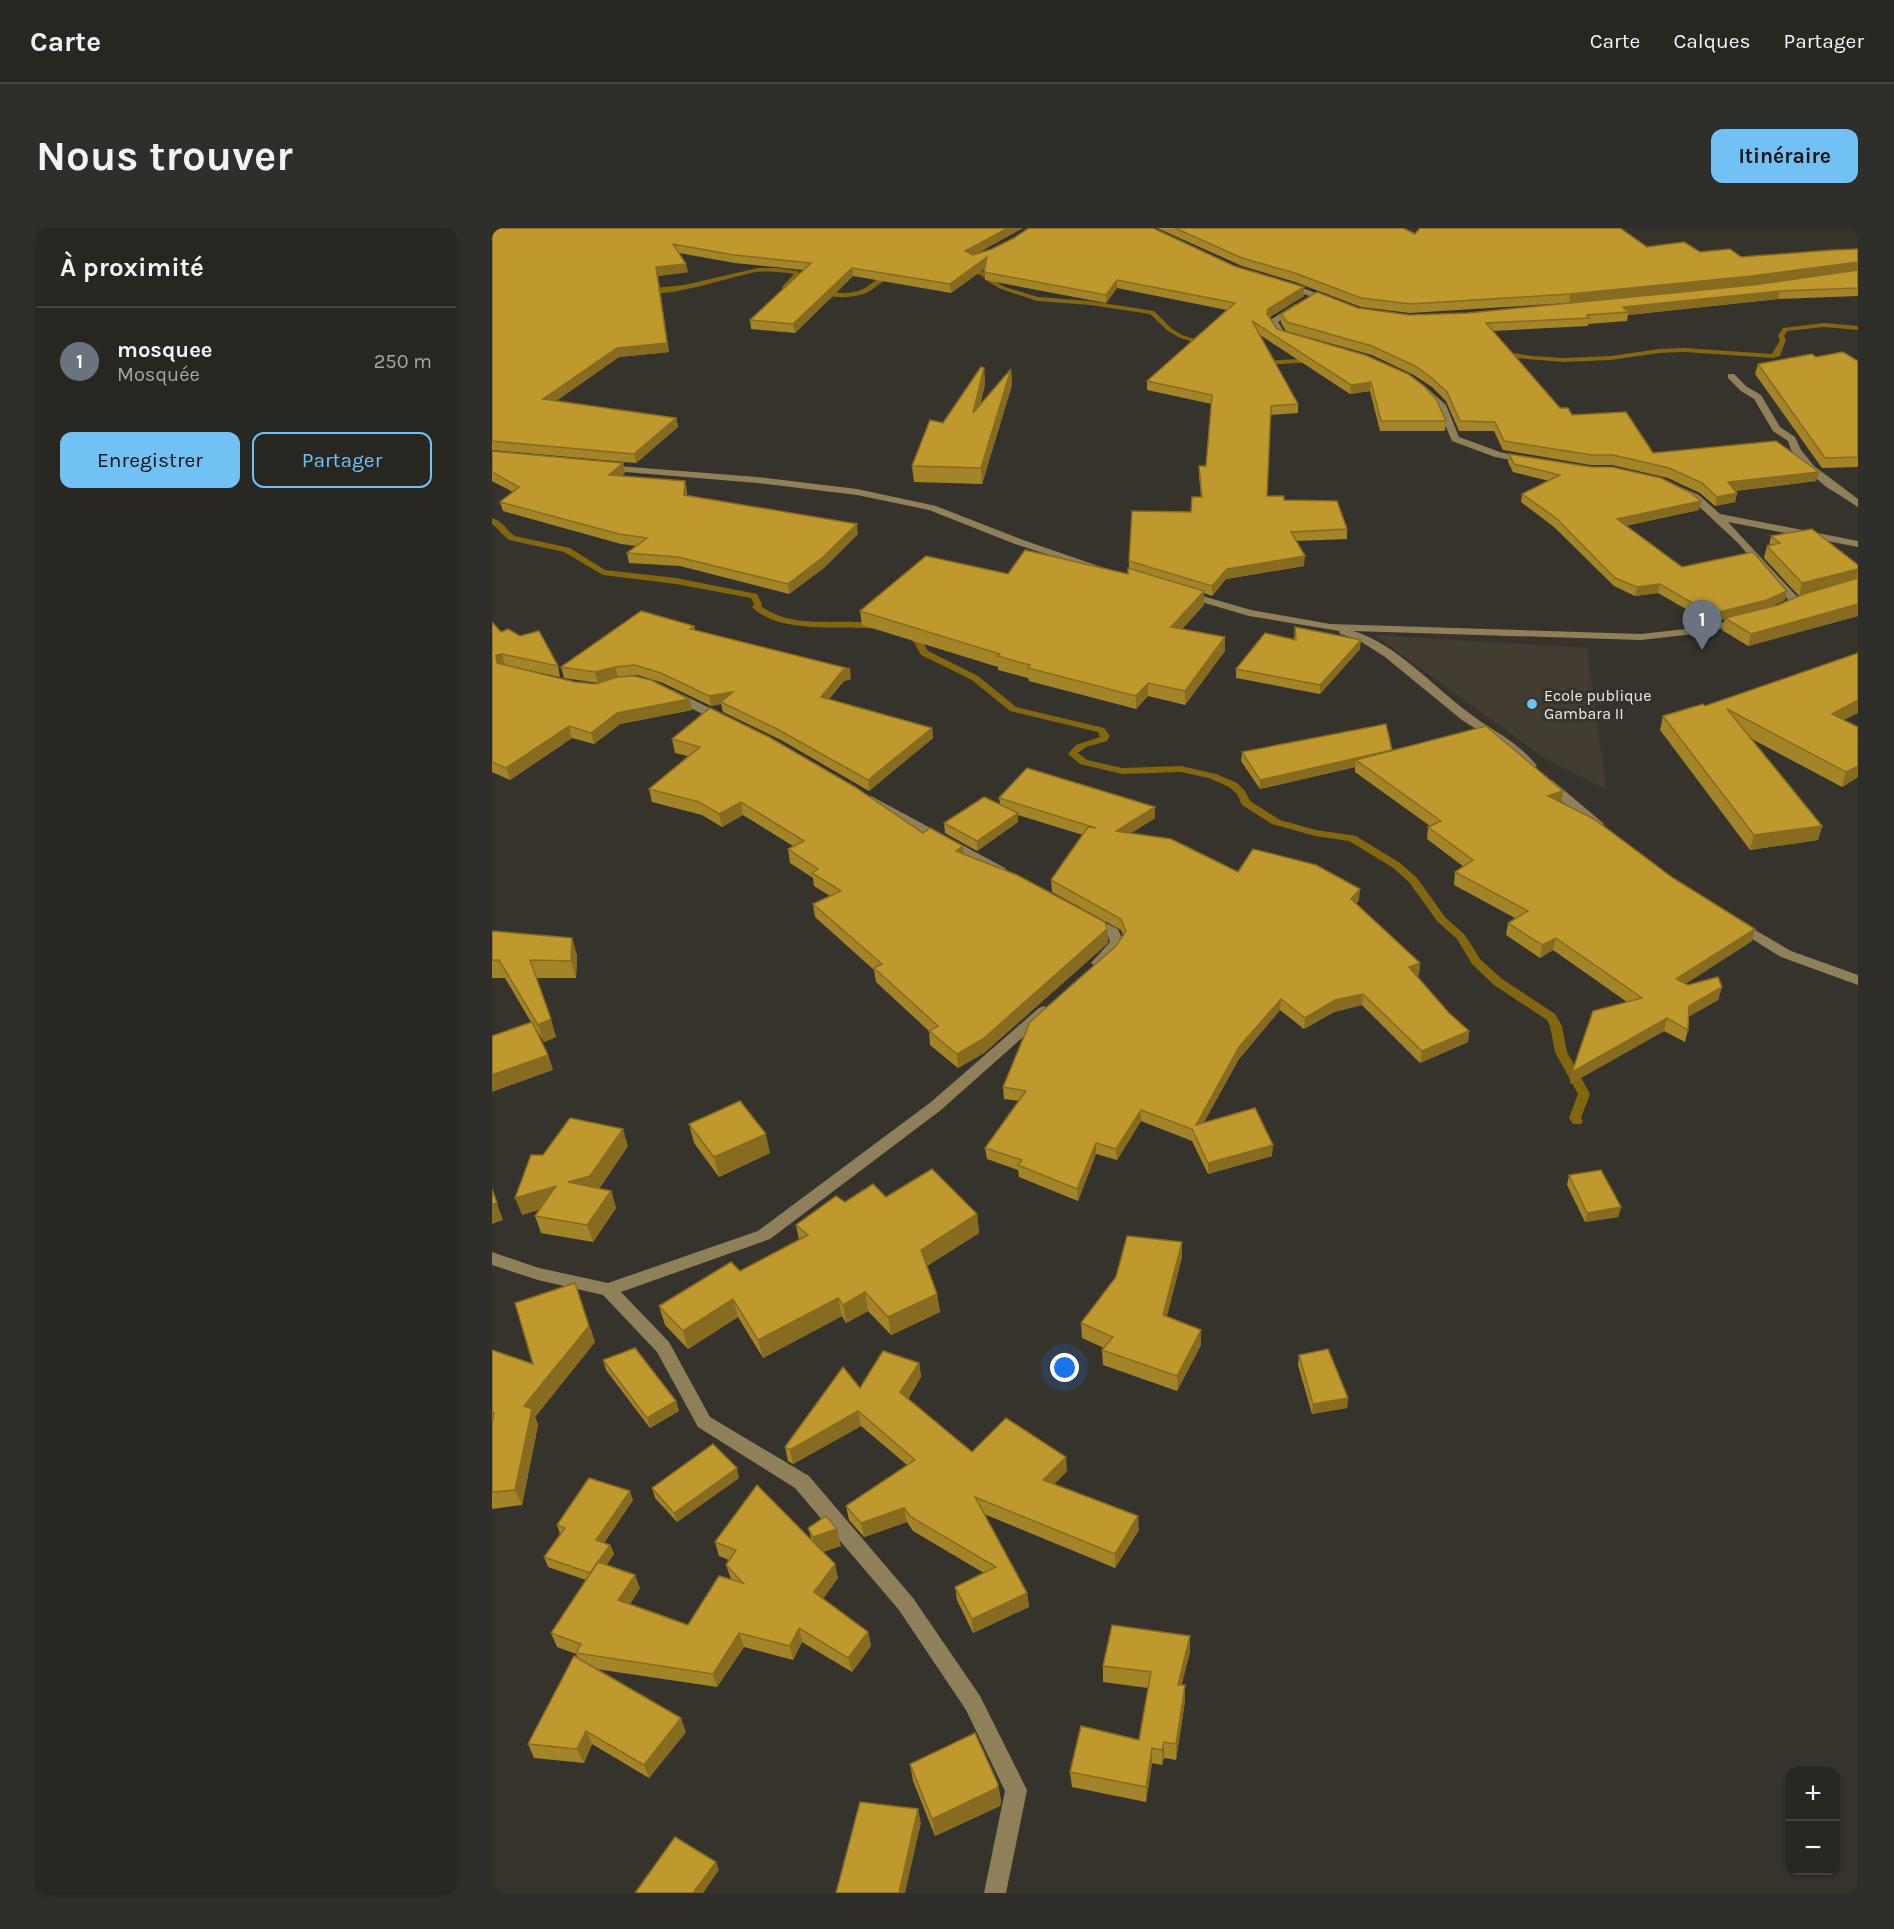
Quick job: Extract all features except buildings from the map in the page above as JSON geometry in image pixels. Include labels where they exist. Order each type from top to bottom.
[{"type":"street","points":[[1280,283],[1337,303]]},
{"type":"street","points":[[1304,340],[1282,335],[1273,321],[1316,295]]},
{"type":"street","points":[[1731,376],[1744,389],[1758,397],[1776,429],[1791,439],[1795,451],[1816,475],[1858,504]]},
{"type":"street","points":[[1414,380],[1441,405],[1455,439],[1498,455],[1544,462]]},
{"type":"street","points":[[594,466],[757,480],[857,492],[932,508],[1019,542],[1117,574]]},
{"type":"street","points":[[1673,487],[1695,497],[1741,540],[1797,602]]},
{"type":"street","points":[[1715,516],[1858,544]]},
{"type":"street","points":[[1172,590],[1249,613],[1330,627],[1641,637],[1703,630],[1759,616]]},
{"type":"street","points":[[1330,627],[1361,637],[1389,655],[1466,717],[1507,743],[1556,791],[1611,835]]},
{"type":"street","points":[[658,687],[737,726]]},
{"type":"street","points":[[855,790],[1010,876]]},
{"type":"street","points":[[1082,915],[1113,932],[1117,943],[1110,953],[1083,977]]},
{"type":"street","points":[[1729,918],[1786,954],[1858,980]]},
{"type":"street","points":[[492,1258],[538,1274],[608,1290],[764,1235],[936,1106],[1056,1000]]},
{"type":"street","points":[[608,1290],[663,1347],[705,1422],[802,1482],[906,1604],[973,1703],[1016,1791],[995,1893]]},
{"type":"shaded area","name":"Ecole publique Gambara II","points":[[1374,635],[1587,648],[1606,789],[1546,759]]},
{"type":"waterway","points":[[646,291],[684,287],[740,273],[777,269],[796,272],[797,274],[784,288],[800,292]]},
{"type":"waterway","points":[[964,270],[983,273],[1003,288],[1037,299],[1090,303],[1152,312],[1170,330],[1193,340],[1199,350]]},
{"type":"waterway","points":[[820,292],[856,294],[868,289],[882,278],[893,275]]},
{"type":"waterway","points":[[1500,353],[1564,360],[1611,358],[1684,350],[1773,356],[1777,354],[1785,329],[1824,325],[1858,328]]},
{"type":"waterway","points":[[1261,363],[1315,360]]},
{"type":"waterway","points":[[492,520],[504,528],[506,534],[512,538],[567,550],[603,572],[676,581],[754,596],[758,604],[756,607],[766,615],[780,619],[813,624],[878,626]]},
{"type":"waterway","points":[[906,634],[918,640],[924,653],[975,678],[1013,709],[1101,730],[1105,736],[1104,739],[1083,745],[1073,754],[1084,762],[1122,771],[1181,769],[1212,776],[1233,785],[1241,793],[1246,803],[1276,822],[1315,833],[1352,838],[1396,865],[1413,880],[1441,919],[1461,937],[1476,961],[1498,982],[1551,1017],[1556,1026],[1561,1052],[1584,1094],[1575,1118],[1577,1121]]},
{"type":"place","name":"mosquee","points":[[1702,650]]},
{"type":"place","name":"Ecole publique Gambara II","points":[[1532,704]]}]
